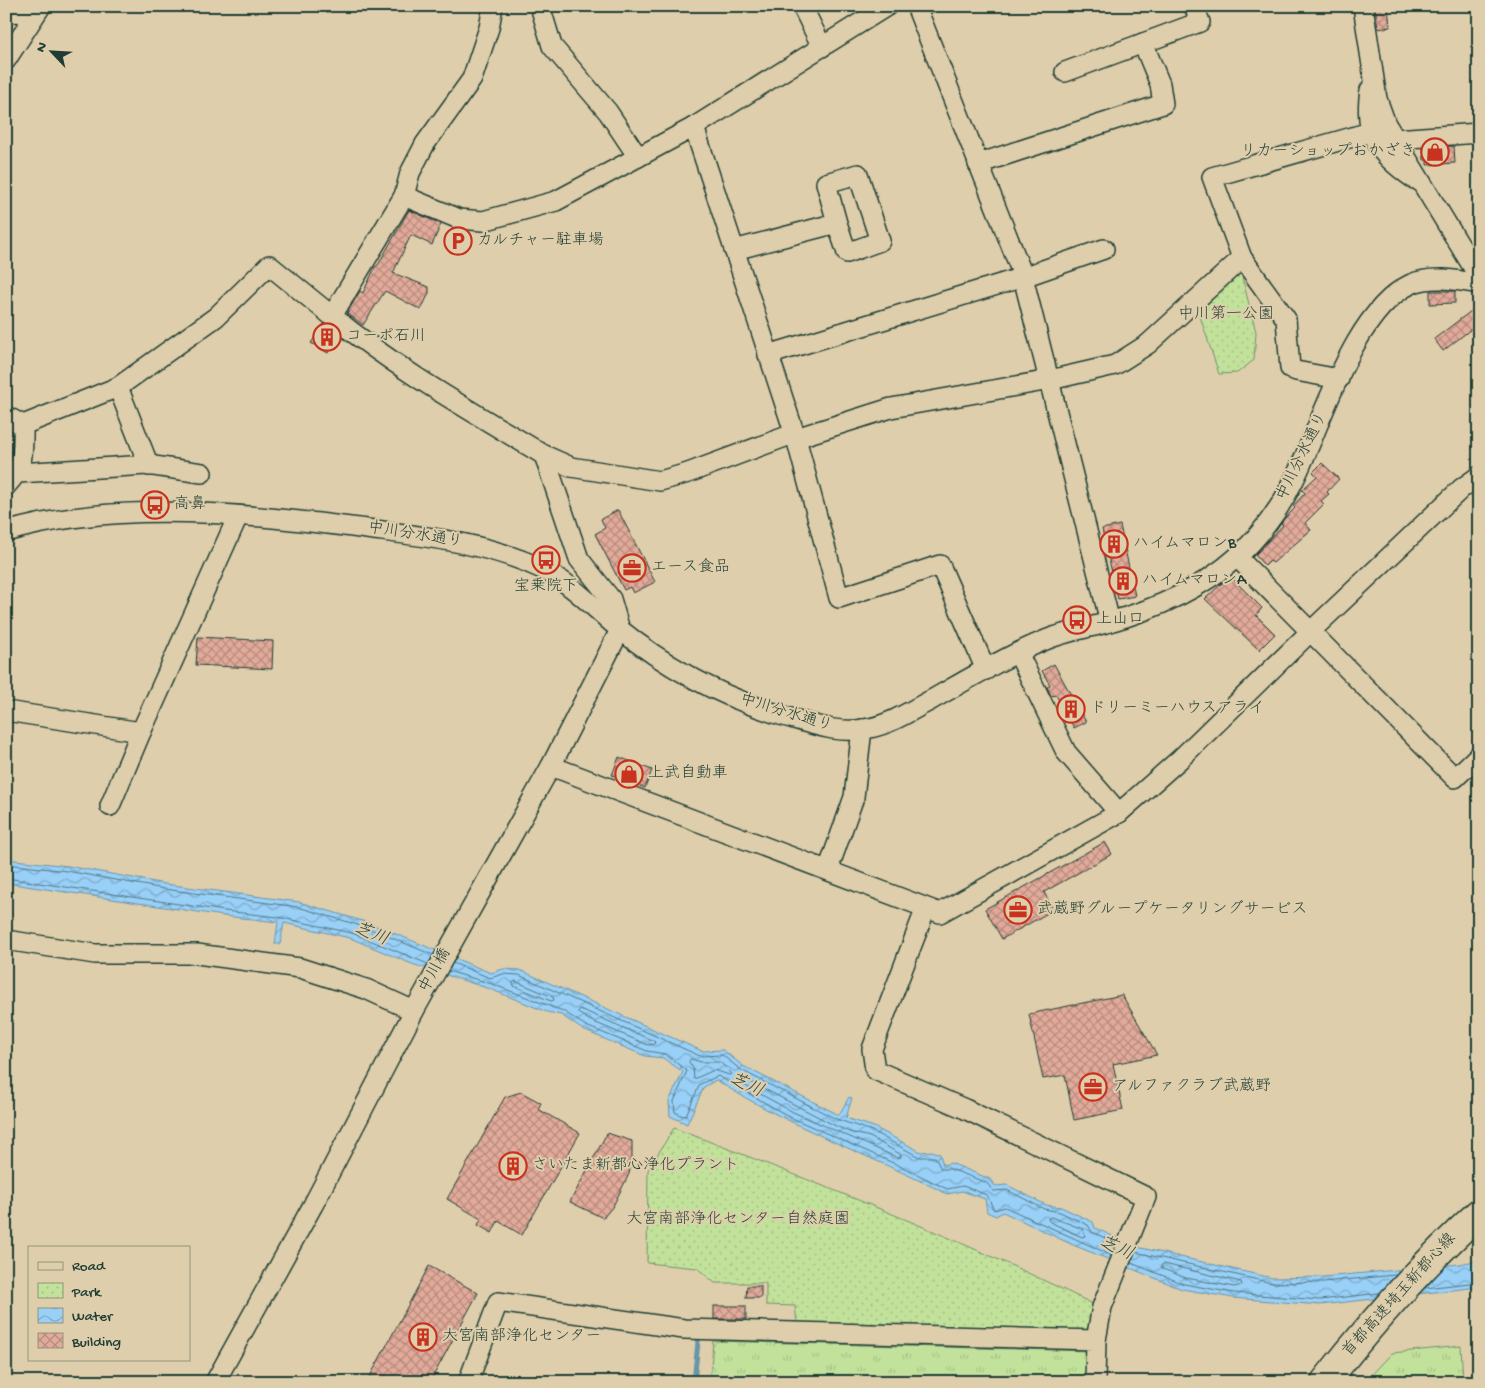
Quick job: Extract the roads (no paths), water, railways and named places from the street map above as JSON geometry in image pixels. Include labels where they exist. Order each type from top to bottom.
[{"type":"highway","name":"首都高速埼玉新都心線","points":[[1325,1382],[1367,1328],[1436,1252],[1479,1213]]},
{"type":"highway","name":"首都高速埼玉新都心線","points":[[1341,1382],[1376,1338],[1479,1233]]},
{"type":"street","points":[[332,316],[404,196],[410,173],[426,144],[472,79],[489,28],[493,6]]},
{"type":"street","points":[[540,6],[552,46],[608,112],[638,157]]},
{"type":"street","points":[[802,6],[822,47]]},
{"type":"street","points":[[404,196],[459,218],[483,221],[556,201],[694,127],[887,6]]},
{"type":"street","points":[[916,6],[1023,277],[1110,622]]},
{"type":"street","points":[[1065,72],[1200,22],[1194,6]]},
{"type":"street","points":[[1363,6],[1377,100],[1386,124],[1479,277]]},
{"type":"street","points":[[6,12],[38,10]]},
{"type":"street","points":[[6,60],[38,10]]},
{"type":"street","points":[[978,164],[1163,104],[1160,84],[1142,43]]},
{"type":"street","points":[[1373,72],[1368,103],[1370,132],[1383,154],[1421,184]]},
{"type":"street","points":[[694,127],[794,436],[839,598],[940,565],[986,670]]},
{"type":"street","points":[[1339,379],[1296,371],[1290,368],[1286,319],[1242,258],[1212,177],[1370,132]]},
{"type":"street","points":[[1395,140],[1479,134]]},
{"type":"street","points":[[734,250],[836,223]]},
{"type":"street","points":[[768,355],[1023,277],[1104,250]]},
{"type":"street","points":[[6,416],[23,425],[118,387],[216,317],[269,265],[370,348],[424,383],[544,454],[571,467],[660,481],[794,436],[891,408],[1050,380],[1115,365],[1148,344],[1242,258]]},
{"type":"street","name":"中川分水通り","points":[[6,532],[40,522],[73,517],[179,514],[238,516],[425,536],[497,551],[549,572],[580,595],[620,630],[673,668],[724,695],[769,712],[828,729],[862,729],[894,720],[1018,653],[1051,638],[1154,608],[1204,582],[1237,557],[1262,530],[1291,486],[1365,324],[1378,309],[1395,294],[1414,282],[1452,280],[1479,284]]},
{"type":"street","points":[[118,387],[149,466]]},
{"type":"street","points":[[23,425],[23,450],[12,480],[149,466],[202,473]]},
{"type":"street","points":[[544,454],[579,559],[611,599],[620,630]]},
{"type":"street","points":[[550,766],[940,913],[1119,813],[1180,759],[1311,631],[1462,488],[1479,476]]},
{"type":"street","points":[[110,806],[141,732],[238,516]]},
{"type":"street","points":[[1237,557],[1455,778],[1479,755]]},
{"type":"street","name":"中川橋","points":[[215,1382],[313,1205],[416,1007],[550,766],[620,630]]},
{"type":"street","points":[[1018,653],[1066,752],[1119,813]]},
{"type":"street","points":[[6,711],[141,732]]},
{"type":"street","points":[[828,870],[854,797],[862,729]]},
{"type":"street","points":[[926,908],[872,1049],[876,1070],[965,1109],[1146,1197],[1102,1307],[1096,1340],[1096,1382]]},
{"type":"street","points":[[6,940],[95,954],[197,954],[300,968],[416,1007]]},
{"type":"street","points":[[468,1382],[498,1302],[684,1329],[1096,1340]]},
{"type":"water","name":"芝川","points":[[6,859],[68,866],[165,884],[299,902],[369,923],[491,973],[503,969],[520,970],[702,1051],[723,1050],[743,1066],[839,1115],[849,1097],[852,1098],[846,1118],[874,1127],[921,1152],[932,1151],[940,1154],[943,1165],[951,1163],[992,1180],[995,1186],[1007,1185],[1046,1205],[1061,1207],[1093,1222],[1095,1228],[1137,1247],[1272,1278],[1323,1277],[1460,1264],[1479,1260],[1479,1287],[1320,1305],[1233,1298],[1182,1289],[1073,1245],[1003,1212],[996,1216],[987,1212],[985,1199],[962,1191],[947,1194],[772,1112],[716,1080],[704,1087],[687,1124],[670,1116],[669,1101],[683,1072],[663,1058],[645,1056],[583,1030],[561,1015],[547,1012],[490,989],[412,964],[350,938],[284,923],[280,944],[275,944],[278,922],[224,916],[6,883]]},
{"type":"waterway","points":[[694,1382],[699,1332]]},
{"type":"place","name":"リカーショップおかざき","points":[[1435,152]]},
{"type":"place","name":"カルチャー駐車場","points":[[458,241]]},
{"type":"place","name":"コーポ石川","points":[[327,337]]},
{"type":"place","name":"高鼻","points":[[155,505]]},
{"type":"place","name":"ハイムマロンB","points":[[1114,544]]},
{"type":"place","name":"宝乗院下","points":[[546,560]]},
{"type":"place","name":"エース食品","points":[[632,568]]},
{"type":"place","name":"ハイムマロンA","points":[[1123,581]]},
{"type":"place","name":"上山口","points":[[1077,620]]},
{"type":"place","name":"ドリーミーハウスアライ","points":[[1071,709]]},
{"type":"place","name":"上武自動車","points":[[629,774]]},
{"type":"place","name":"武蔵野グループケータリングサービス","points":[[1018,910]]},
{"type":"place","name":"アルファクラブ武蔵野","points":[[1093,1087]]},
{"type":"place","name":"さいたま新都心浄化プラント","points":[[513,1166]]},
{"type":"place","name":"大宮南部浄化センター","points":[[423,1337]]},
{"type":"park label","name":"中川第一公園","points":[[1226,315]]},
{"type":"park label","name":"大宮南部浄化センター自然庭園","points":[[738,1220]]}]
